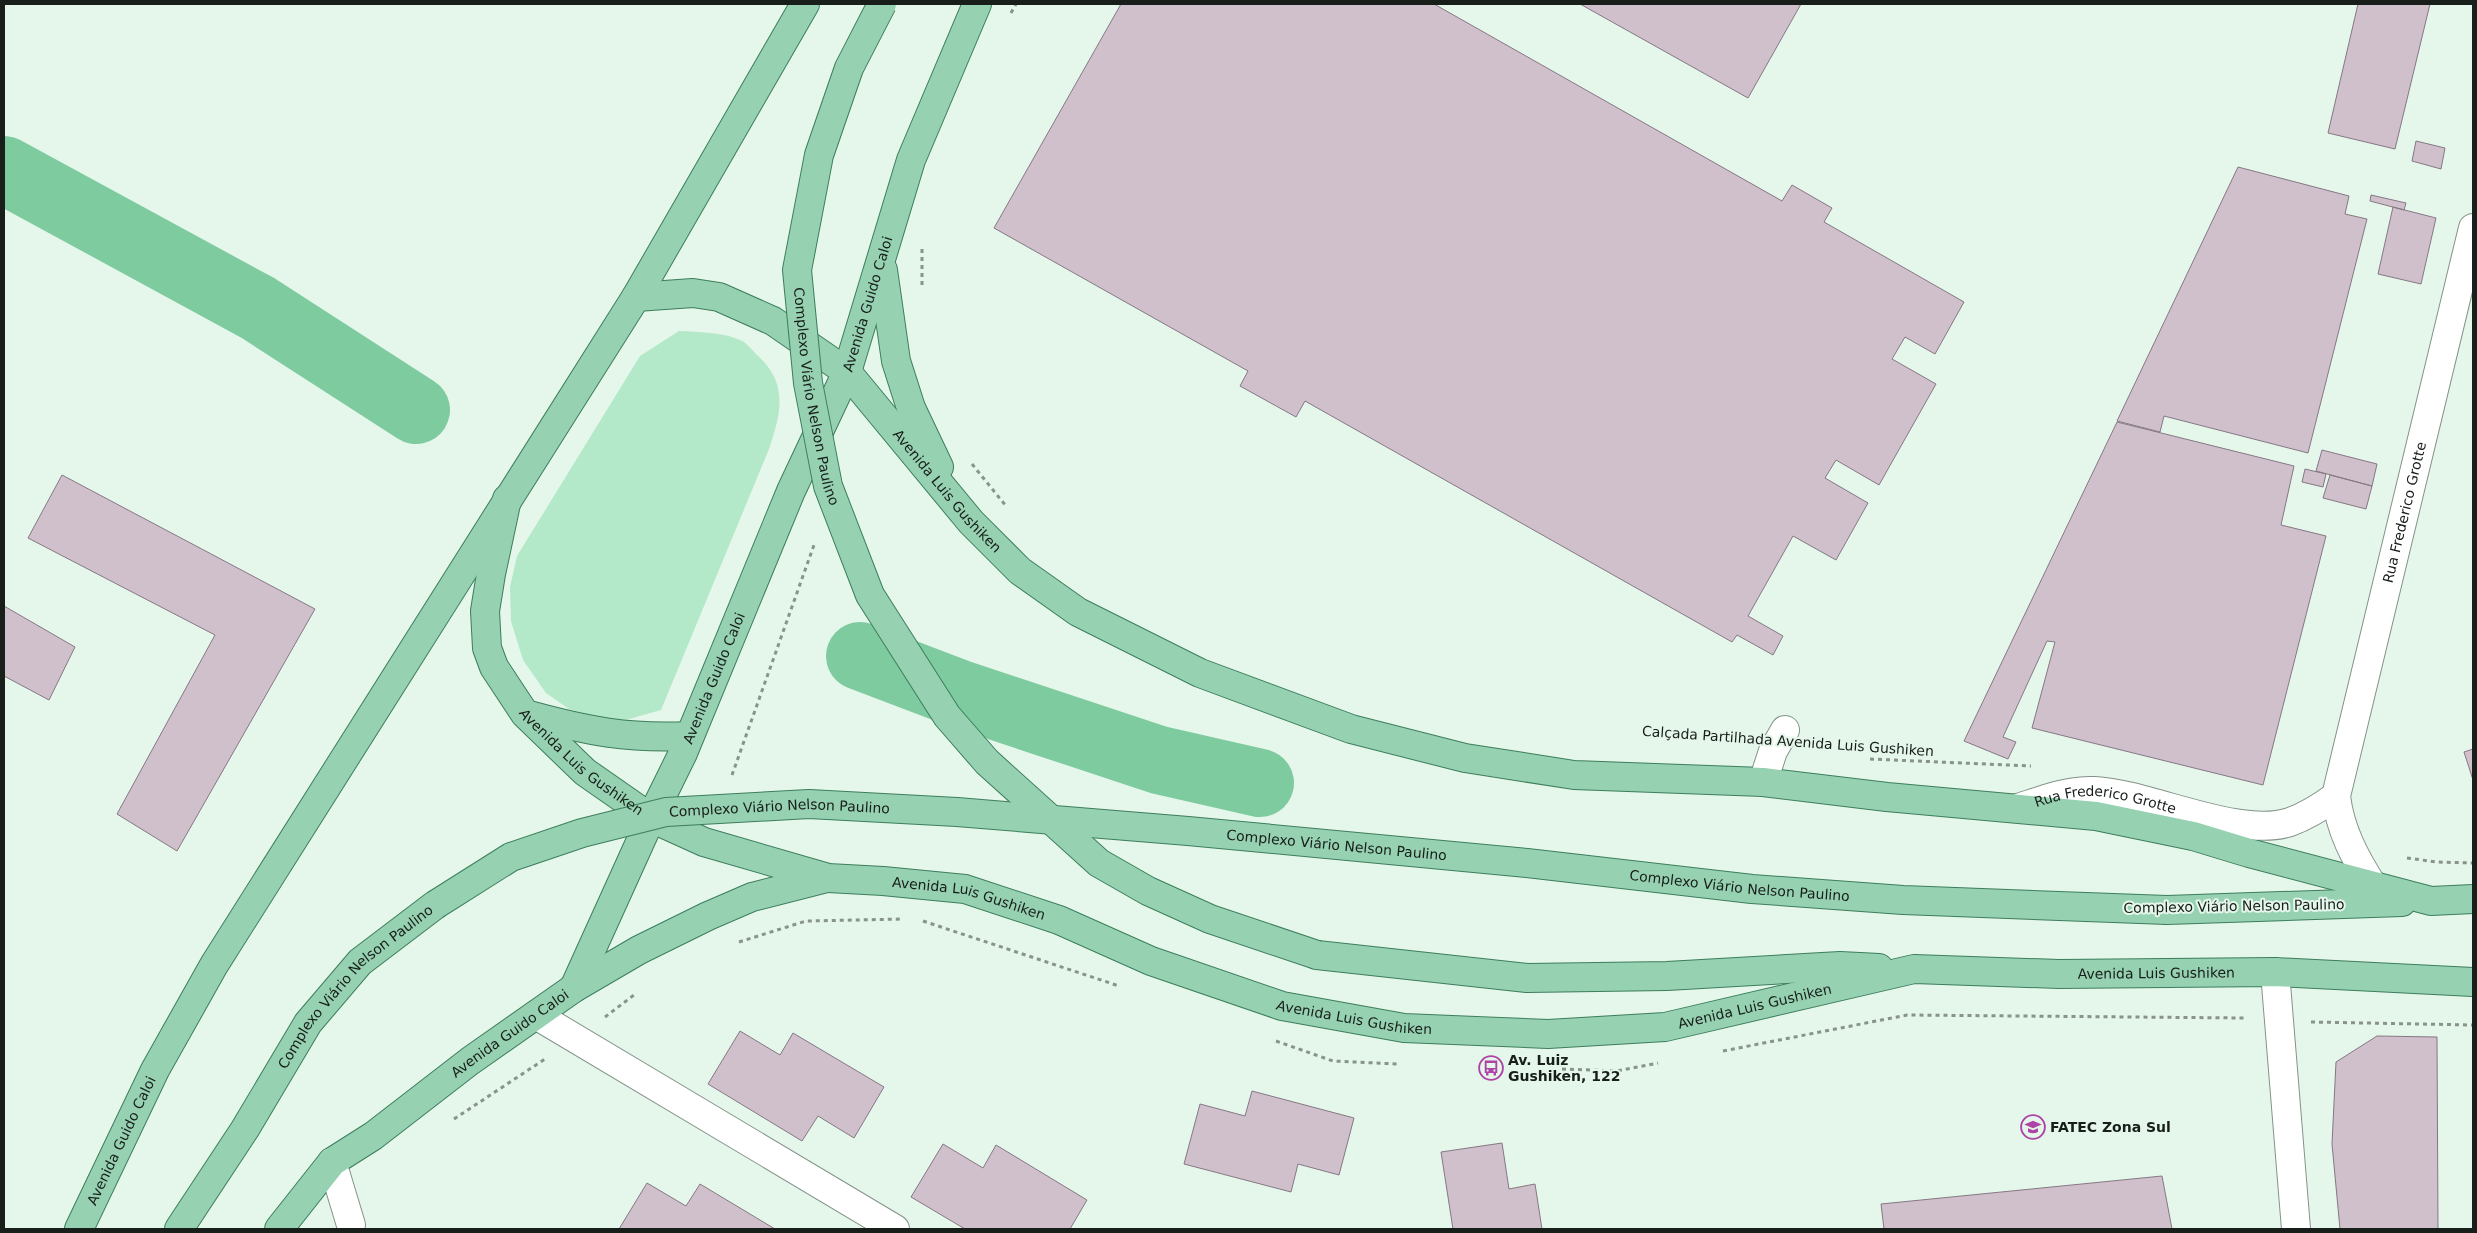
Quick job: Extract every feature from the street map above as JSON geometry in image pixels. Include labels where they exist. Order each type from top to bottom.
[{"type":"main road","name":"Avenida Guido Caloi","points":[[78,1229],[155,1070],[214,965],[636,297],[805,4]]},
{"type":"main road","name":"Complexo Viário Nelson Paulino","points":[[882,4],[849,68],[819,155],[796,270],[808,383],[828,486],[870,596],[953,722],[987,762],[1099,863],[1148,891],[1210,919],[1317,955],[1527,978],[1667,976],[1840,966],[1914,969]]},
{"type":"main road","name":"Avenida Guido Caloi","points":[[279,1229],[332,1162],[373,1136],[470,1061],[574,988],[689,736],[791,491],[847,372],[882,262],[911,160],[976,4]]},
{"type":"main road","points":[[882,262],[896,362],[911,408],[930,450],[971,522]]},
{"type":"main road","name":"Avenida Luis Gushiken","points":[[636,297],[693,293],[719,297],[744,306],[774,321],[847,372],[971,522],[1020,572],[1078,612],[1200,673],[1351,730],[1466,758],[1574,775],[1763,782],[1887,797],[2096,816],[2193,836],[2431,901],[2473,899]]},
{"type":"main road","name":"Avenida Luis Gushiken","points":[[507,499],[485,611],[487,648],[494,667],[525,714],[585,772],[651,818],[704,842],[828,878],[965,889],[1058,920],[1152,961],[1282,1006],[1404,1028],[1548,1034],[1666,1027],[1914,969],[2059,974],[2276,972],[2473,982]]},
{"type":"main road","points":[[525,714],[586,731],[619,736],[652,738],[689,736]]},
{"type":"main road","name":"Complexo Viário Nelson Paulino","points":[[179,1229],[245,1129],[308,1022],[360,962],[435,905],[511,857],[582,833],[666,812],[809,804],[957,812],[1527,863],[1752,889],[1903,900],[2168,910],[2431,901]]},
{"type":"main road","points":[[574,988],[639,950],[708,916],[752,897],[828,878]]},
{"type":"street","name":"Rua Frederico Grotte","points":[[2373,886],[2357,861],[2346,838],[2336,796],[2473,228]]},
{"type":"street","points":[[1763,782],[1773,751],[1785,730]]},
{"type":"street","name":"Rua Frederico Grotte","points":[[2018,808],[2061,794],[2094,791],[2123,795],[2226,821],[2254,825],[2288,823],[2311,814],[2336,796]]},
{"type":"street","points":[[2276,972],[2296,1229]]},
{"type":"street","points":[[536,1015],[895,1229]]},
{"type":"street","points":[[332,1162],[352,1228]]},
{"type":"path","points":[[1008,19],[1016,4]]},
{"type":"path","points":[[922,289],[924,241]]},
{"type":"path","points":[[968,459],[1010,511]]},
{"type":"path","points":[[729,782],[816,538]]},
{"type":"path","name":"Calçada Partilhada Avenida Luis Gushiken","points":[[1861,758],[2040,767]]},
{"type":"path","points":[[2400,856],[2437,862],[2473,863]]},
{"type":"path","points":[[450,1121],[576,1039],[636,993]]},
{"type":"path","points":[[2327,1022],[2473,1025]]},
{"type":"green space","points":[[679,331],[703,332],[733,337],[749,346],[774,377],[780,399],[779,411],[769,449],[661,710],[615,723],[569,709],[546,693],[523,660],[511,621],[510,587],[517,556],[640,356]]},
{"type":"building","points":[[1121,4],[1434,4],[1782,201],[1792,185],[1832,208],[1824,222],[1964,302],[1935,354],[1905,337],[1892,359],[1936,384],[1879,485],[1836,460],[1825,478],[1868,503],[1836,560],[1793,536],[1748,616],[1783,636],[1773,655],[1737,635],[1732,642],[1305,401],[1296,417],[1240,386],[1248,371],[994,228]]},
{"type":"building","points":[[1580,4],[1801,4],[1748,98]]},
{"type":"building","points":[[2358,4],[2430,4],[2395,149],[2328,133]]},
{"type":"building","points":[[2416,141],[2445,148],[2441,169],[2412,161]]},
{"type":"building","points":[[2238,167],[2349,196],[2345,214],[2367,219],[2308,453],[2164,416],[2160,432],[2117,421]]},
{"type":"building","points":[[2371,195],[2406,203],[2404,210],[2370,201]]},
{"type":"building","points":[[2393,207],[2436,218],[2421,284],[2378,274]]},
{"type":"building","points":[[2117,422],[2294,466],[2281,525],[2326,536],[2263,785],[2032,728],[2055,642],[2047,641],[2003,737],[2016,742],[2008,759],[1964,741]]},
{"type":"building","points":[[2322,450],[2377,464],[2372,486],[2316,471]]},
{"type":"building","points":[[2305,469],[2326,474],[2323,487],[2302,482]]},
{"type":"building","points":[[62,475],[315,609],[177,851],[117,814],[215,635],[28,538]]},
{"type":"building","points":[[2330,475],[2372,486],[2366,509],[2323,498]]},
{"type":"building","points":[[4,606],[75,647],[49,700],[4,676]]},
{"type":"building","points":[[2473,749],[2473,780],[2464,752]]},
{"type":"building","points":[[740,1031],[780,1055],[793,1033],[884,1087],[854,1138],[818,1116],[802,1141],[708,1084]]},
{"type":"building","points":[[2377,1036],[2437,1037],[2438,1229],[2340,1229],[2332,1144],[2336,1062]]},
{"type":"building","points":[[1252,1091],[1354,1118],[1339,1175],[1298,1164],[1291,1192],[1184,1164],[1200,1104],[1245,1116]]},
{"type":"building","points":[[1502,1143],[1509,1189],[1535,1184],[1542,1229],[1453,1229],[1441,1152]]},
{"type":"building","points":[[943,1144],[983,1168],[996,1145],[1087,1200],[1070,1229],[965,1229],[911,1197]]},
{"type":"building","points":[[2162,1176],[2172,1229],[1884,1229],[1881,1204]]},
{"type":"building","points":[[647,1183],[686,1206],[700,1184],[775,1229],[619,1229]]},
{"type":"waterway","points":[[4,170],[258,308],[416,410]]},
{"type":"waterway","points":[[860,656],[960,694],[1159,760],[1260,783]]},
{"type":"place","name":"Av. Luiz Gushiken, 122","points":[[1491,1068]]},
{"type":"place","name":"FATEC Zona Sul","points":[[2033,1127]]}]
